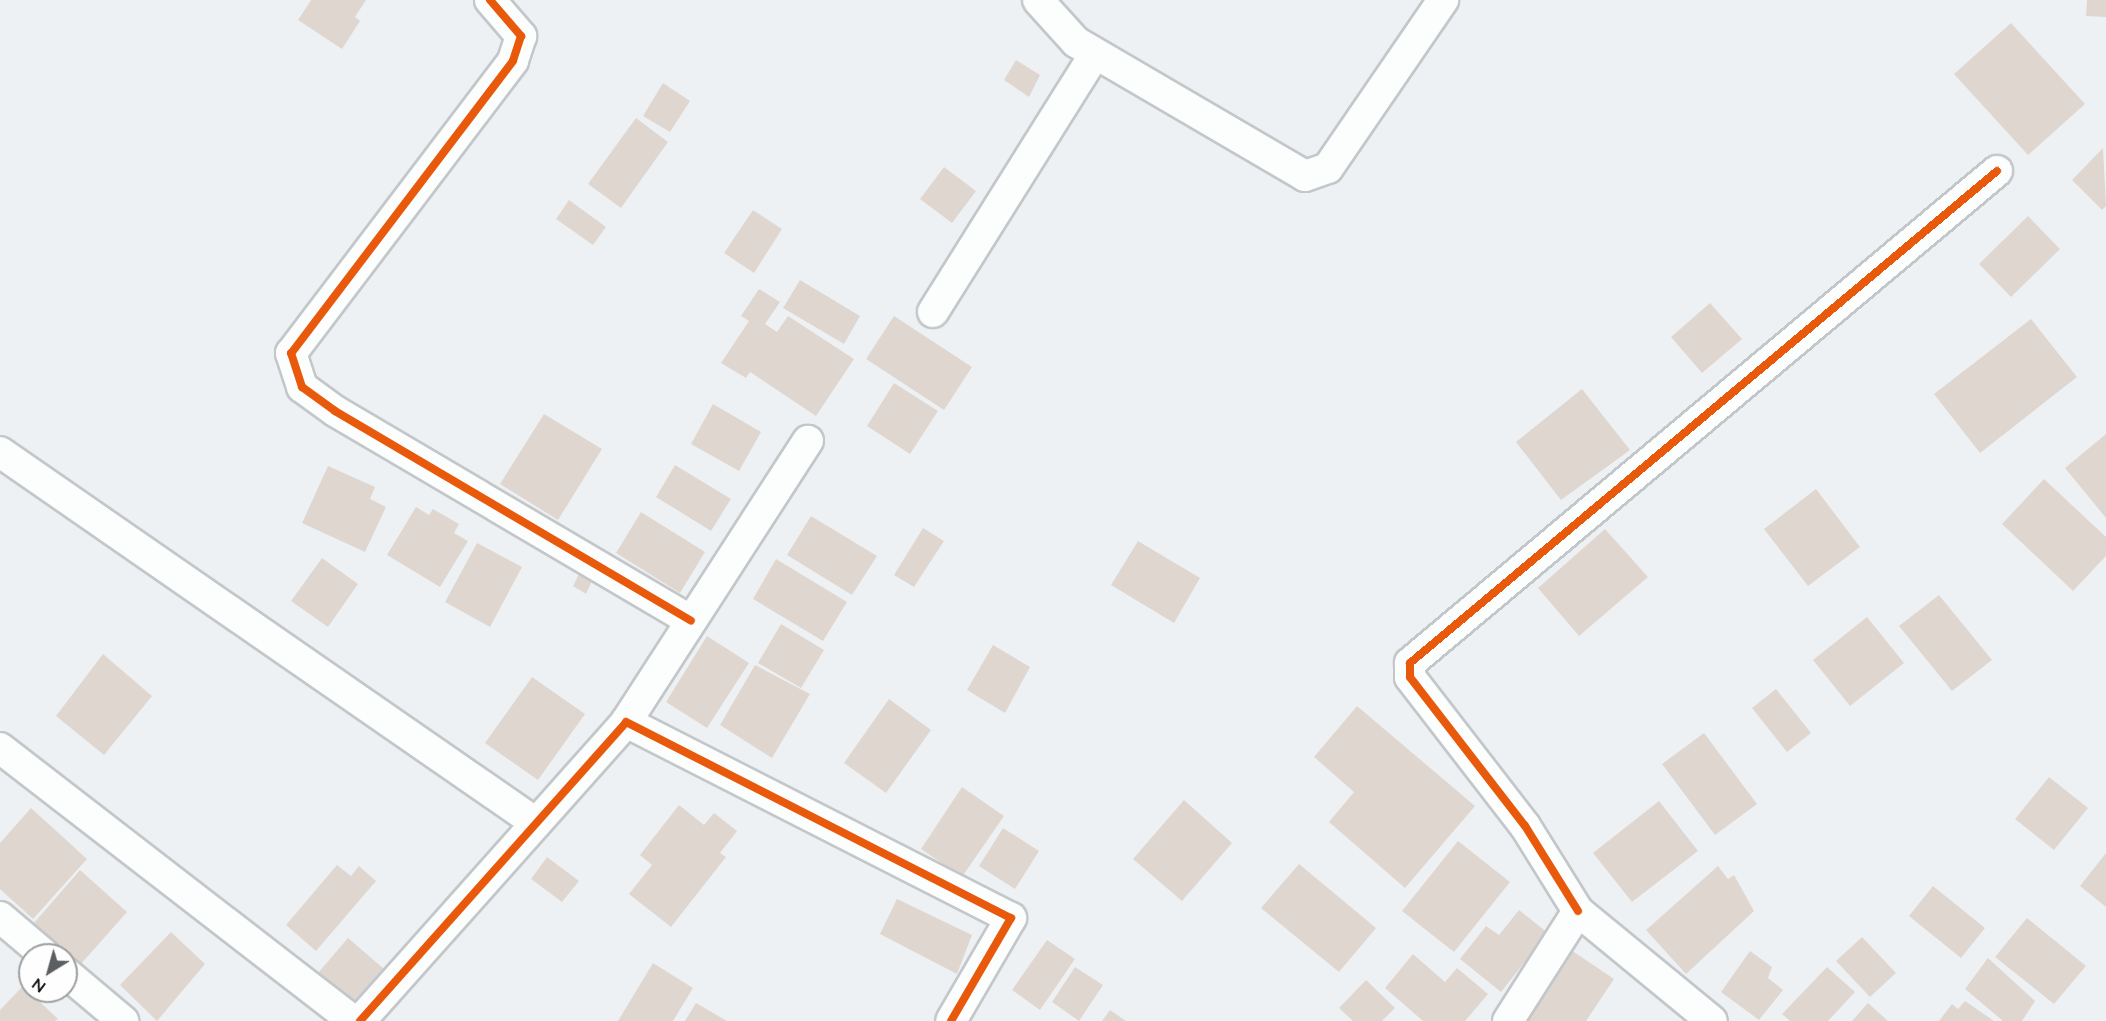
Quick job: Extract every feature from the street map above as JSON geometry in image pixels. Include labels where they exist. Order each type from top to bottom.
[{"type":"street","points":[[490,0],[521,36],[513,61],[291,353],[302,387],[335,411],[691,621]]},
{"type":"street","points":[[1038,0],[1076,42],[1305,176],[1328,168],[1443,0]]},
{"type":"street","points":[[933,312],[1095,54]]},
{"type":"street","points":[[1712,1021],[1578,911],[1525,826],[1410,677],[1410,663],[1997,171]]},
{"type":"street","points":[[360,1021],[626,722],[808,441]]},
{"type":"street","points":[[0,452],[536,823]]},
{"type":"street","points":[[626,722],[1011,918],[951,1021]]},
{"type":"street","points":[[0,748],[353,1021]]},
{"type":"street","points":[[1508,1021],[1578,911]]},
{"type":"street","points":[[0,917],[31,943]]},
{"type":"street","points":[[78,983],[123,1021]]},
{"type":"building","points":[[311,0],[366,0],[355,17],[360,21],[342,49],[298,20]]},
{"type":"building","points":[[2087,0],[2106,0],[2106,17],[2086,16]]},
{"type":"building","points":[[2011,23],[2085,104],[2028,155],[1954,74]]},
{"type":"building","points":[[1016,60],[1040,75],[1029,97],[1004,80]]},
{"type":"building","points":[[663,83],[690,101],[670,132],[643,116]]},
{"type":"building","points":[[636,118],[668,142],[621,208],[588,184]]},
{"type":"building","points":[[2103,148],[2106,206],[2102,210],[2072,180]]},
{"type":"building","points":[[944,167],[976,191],[952,223],[920,199]]},
{"type":"building","points":[[569,200],[606,227],[593,245],[556,219]]},
{"type":"building","points":[[753,210],[782,229],[754,273],[724,253]]},
{"type":"building","points":[[2028,216],[2060,249],[2011,297],[1979,264]]},
{"type":"building","points":[[800,280],[860,316],[844,344],[783,308]]},
{"type":"building","points":[[759,289],[780,302],[765,324],[777,332],[788,316],[854,359],[816,416],[750,372],[746,378],[721,363],[749,321],[741,316]]},
{"type":"building","points":[[1710,303],[1742,339],[1702,373],[1671,337]]},
{"type":"building","points":[[894,316],[972,367],[944,410],[866,359]]},
{"type":"building","points":[[2031,319],[2077,377],[1980,453],[1934,394]]},
{"type":"building","points":[[894,383],[938,411],[910,454],[867,426]]},
{"type":"building","points":[[1582,389],[1630,450],[1561,500],[1516,442]]},
{"type":"building","points":[[713,404],[761,432],[739,471],[691,444]]},
{"type":"building","points":[[544,414],[602,449],[558,520],[500,484]]},
{"type":"building","points":[[2106,434],[2106,518],[2065,468]]},
{"type":"building","points":[[675,465],[731,499],[711,531],[656,497]]},
{"type":"building","points":[[328,466],[375,487],[370,499],[386,507],[365,552],[302,523]]},
{"type":"building","points":[[2044,479],[2106,537],[2106,556],[2073,591],[2002,524]]},
{"type":"building","points":[[1816,489],[1860,547],[1808,586],[1764,529]]},
{"type":"building","points":[[416,507],[429,515],[433,509],[459,524],[454,533],[468,541],[440,587],[387,555]]},
{"type":"building","points":[[641,512],[705,552],[680,593],[616,553]]},
{"type":"building","points":[[811,516],[877,556],[852,595],[787,555]]},
{"type":"building","points":[[923,528],[944,541],[914,587],[894,575]]},
{"type":"building","points":[[1605,529],[1648,577],[1579,636],[1538,588]]},
{"type":"building","points":[[1138,541],[1200,578],[1174,623],[1111,585]]},
{"type":"building","points":[[477,543],[522,567],[490,627],[445,602]]},
{"type":"building","points":[[322,558],[358,584],[328,627],[291,601]]},
{"type":"building","points":[[776,559],[847,602],[823,641],[753,599]]},
{"type":"building","points":[[582,568],[594,576],[586,594],[573,586]]},
{"type":"building","points":[[1939,595],[1992,660],[1952,691],[1899,626]]},
{"type":"building","points":[[1867,617],[1904,663],[1850,706],[1813,660]]},
{"type":"building","points":[[781,624],[824,650],[801,688],[758,663]]},
{"type":"building","points":[[707,636],[749,663],[707,728],[666,702]]},
{"type":"building","points":[[993,645],[1030,667],[1005,713],[967,690]]},
{"type":"building","points":[[103,654],[152,696],[104,755],[56,716]]},
{"type":"building","points":[[755,665],[810,694],[772,758],[720,725]]},
{"type":"building","points":[[532,677],[585,714],[538,780],[485,743]]},
{"type":"building","points":[[1776,689],[1811,733],[1787,752],[1752,708]]},
{"type":"building","points":[[889,699],[931,730],[886,793],[844,763]]},
{"type":"building","points":[[1357,706],[1475,806],[1405,888],[1329,822],[1354,792],[1314,757]]},
{"type":"building","points":[[1704,733],[1757,804],[1715,835],[1662,764]]},
{"type":"building","points":[[2049,777],[2088,808],[2054,850],[2015,819]]},
{"type":"building","points":[[962,787],[1004,816],[962,877],[921,849]]},
{"type":"building","points":[[1184,800],[1232,843],[1182,901],[1133,859]]},
{"type":"building","points":[[1659,801],[1698,851],[1632,902],[1593,853]]},
{"type":"building","points":[[679,805],[704,825],[714,813],[737,831],[720,853],[726,857],[671,927],[629,894],[652,865],[640,855]]},
{"type":"building","points":[[31,808],[87,859],[33,919],[0,889],[0,843]]},
{"type":"building","points":[[1003,828],[1039,851],[1015,889],[979,866]]},
{"type":"building","points":[[1458,841],[1510,882],[1454,952],[1402,911]]},
{"type":"building","points":[[2106,853],[2106,907],[2080,886]]},
{"type":"building","points":[[547,857],[579,881],[562,902],[531,879]]},
{"type":"building","points":[[1299,864],[1376,928],[1339,972],[1261,908]]},
{"type":"building","points":[[337,865],[351,876],[359,866],[376,881],[316,951],[286,925]]},
{"type":"building","points":[[1718,866],[1728,879],[1734,875],[1754,911],[1686,974],[1646,930]]},
{"type":"building","points":[[80,870],[127,912],[80,965],[78,963],[78,943],[55,943],[33,924]]},
{"type":"building","points":[[1933,886],[1985,928],[1961,958],[1909,916]]},
{"type":"building","points":[[897,899],[972,935],[957,974],[880,934]]},
{"type":"building","points":[[1519,910],[1548,933],[1501,992],[1460,959],[1486,926],[1499,935]]},
{"type":"building","points":[[2027,918],[2086,966],[2054,1004],[1995,957]]},
{"type":"building","points":[[171,932],[205,964],[157,1021],[120,985]]},
{"type":"building","points":[[1862,937],[1896,973],[1870,997],[1836,961]]},
{"type":"building","points":[[348,938],[391,975],[355,1017],[312,980]]},
{"type":"building","points":[[1047,940],[1075,959],[1040,1010],[1012,990]]},
{"type":"building","points":[[1571,950],[1614,979],[1586,1021],[1529,1021],[1526,1019]]},
{"type":"building","points":[[1750,951],[1772,967],[1768,978],[1783,990],[1759,1020],[1721,992]]},
{"type":"building","points":[[1413,954],[1445,982],[1457,968],[1488,994],[1465,1021],[1423,1021],[1385,988]]},
{"type":"building","points":[[1988,958],[2035,1001],[2022,1021],[2003,1021],[1965,989]]},
{"type":"building","points":[[653,963],[693,988],[673,1021],[618,1021]]},
{"type":"building","points":[[1075,967],[1103,985],[1079,1021],[1052,1002]]},
{"type":"building","points":[[1827,967],[1855,992],[1828,1021],[1790,1021],[1782,1014]]},
{"type":"building","points":[[1366,980],[1395,1008],[1382,1021],[1353,1021],[1339,1008]]},
{"type":"building","points":[[18,991],[18,1003],[41,1003],[58,1019],[55,1021],[0,1021],[0,1010]]},
{"type":"building","points":[[1965,1001],[1994,1021],[1939,1021],[1952,1004],[1958,1009]]},
{"type":"building","points":[[696,1003],[727,1021],[685,1021]]},
{"type":"building","points":[[1868,1003],[1888,1021],[1852,1021]]},
{"type":"building","points":[[1110,1010],[1126,1021],[1102,1021]]},
{"type":"cycle path","points":[[490,0],[521,36],[513,61],[291,353],[302,387],[335,411],[691,621]]},
{"type":"cycle path","points":[[1578,911],[1525,826],[1410,677],[1410,663],[1997,171]]},
{"type":"cycle path","points":[[360,1021],[626,722],[1011,918],[951,1021]]}]
